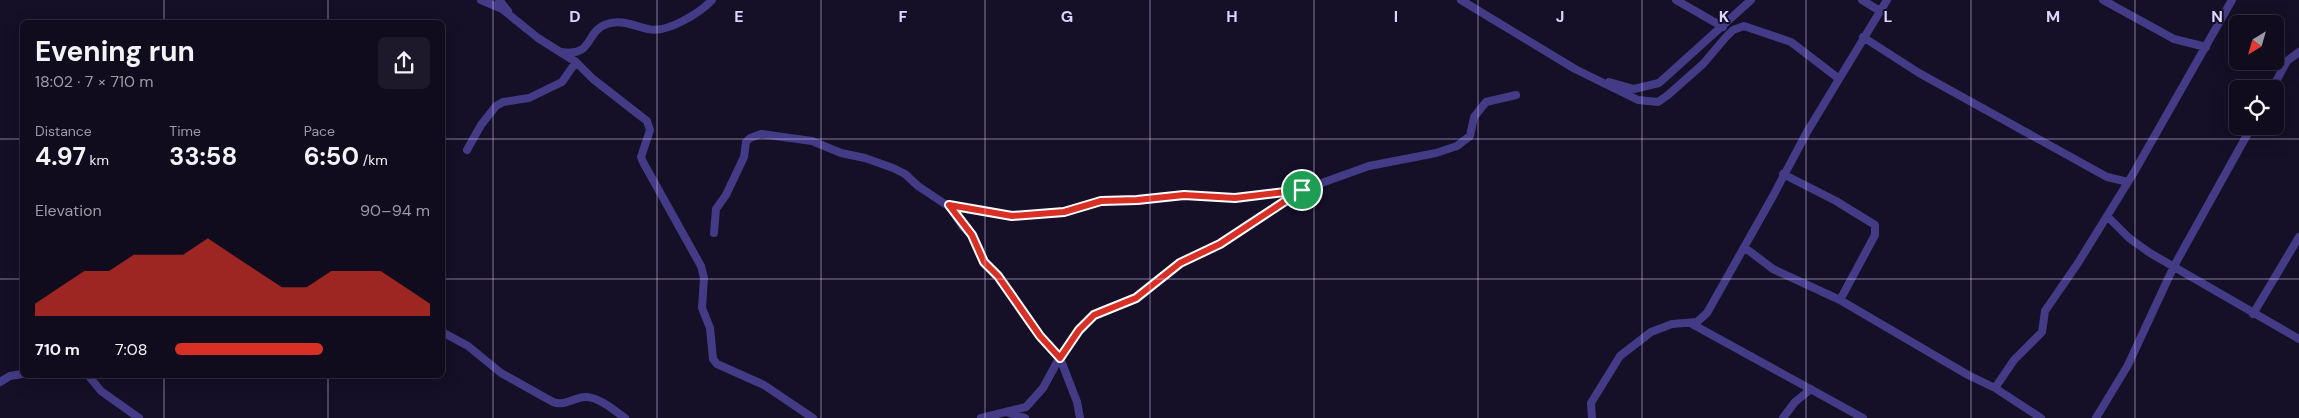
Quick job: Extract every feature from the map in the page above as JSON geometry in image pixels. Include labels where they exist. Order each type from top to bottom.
[{"type":"street","points":[[481,0],[502,9],[576,62],[592,79],[647,121],[649,126],[648,139],[642,158],[643,162],[701,266],[704,278],[702,308],[710,328],[713,359],[717,364],[764,385],[813,418]]},
{"type":"street","points":[[499,0],[516,20]]},
{"type":"street","points":[[560,52],[571,53],[582,50],[600,28],[608,23],[628,23],[649,30],[664,28],[690,18],[712,0]]},
{"type":"street","points":[[1461,0],[1575,69],[1638,100],[1648,103],[1658,102],[1704,64],[1730,33],[1744,26],[1791,42],[1838,78]]},
{"type":"street","points":[[1676,0],[1723,27]]},
{"type":"street","points":[[1575,69],[1624,87],[1641,88],[1659,83],[1751,0]]},
{"type":"street","points":[[1862,0],[1880,11]]},
{"type":"street","points":[[1708,331],[1705,321],[1707,313],[1838,78],[1887,0]]},
{"type":"street","points":[[2103,0],[2174,39],[2206,47]]},
{"type":"street","points":[[1995,388],[2014,360],[2042,332],[2045,311],[2128,182],[2232,0]]},
{"type":"street","points":[[1863,37],[1919,73],[2115,181],[2128,182]]},
{"type":"street","points":[[2277,80],[2287,61],[2299,52]]},
{"type":"street","points":[[468,150],[481,125],[496,106],[504,102],[529,98],[562,82],[576,62]]},
{"type":"street","points":[[949,205],[1012,216],[1070,212],[1101,201],[1137,200],[1184,195],[1235,198],[1302,190],[1369,166],[1436,153],[1457,146],[1470,136],[1474,117],[1486,102],[1516,95]]},
{"type":"street","points":[[714,233],[716,209],[726,195],[744,156],[746,142],[750,138],[761,134],[812,141],[842,153],[865,158],[893,168],[949,205],[972,235],[984,262],[998,276],[1040,336],[1060,358],[1077,402],[1080,418]]},
{"type":"street","points":[[2096,418],[2128,365],[2174,266],[2247,135]]},
{"type":"street","points":[[1783,174],[1836,201],[1875,225],[1875,235],[1840,300]]},
{"type":"street","points":[[2115,181],[2119,196]]},
{"type":"street","points":[[981,418],[1026,407],[1043,388],[1079,330],[1094,315],[1136,298],[1180,263],[1220,244],[1302,190]]},
{"type":"street","points":[[2107,216],[2129,238],[2150,253],[2174,266],[2206,288],[2299,339]]},
{"type":"street","points":[[2253,314],[2299,237]]},
{"type":"street","points":[[1744,247],[1773,269],[1840,300],[1968,375],[1995,388],[2042,418]]},
{"type":"street","points":[[1692,324],[1707,313]]},
{"type":"street","points":[[1592,418],[1592,403],[1620,356],[1651,332],[1672,324],[1692,324],[1708,331],[1863,418]]},
{"type":"street","points":[[445,334],[468,346],[501,373],[553,402],[563,404],[582,398],[590,398],[625,418]]},
{"type":"street","points":[[0,382],[10,376],[20,374]]},
{"type":"street","points":[[90,378],[101,391],[139,418]]},
{"type":"street","points":[[1783,418],[1795,402],[1811,389]]},
{"type":"street","points":[[1009,412],[1025,418]]},
{"type":"route","points":[[1302,190],[1220,244],[1180,263],[1136,298],[1094,315],[1079,330],[1060,358],[1040,336],[998,276],[984,262],[975,239],[963,226],[949,205],[1012,216],[1075,211],[1086,205],[1101,201],[1137,200],[1184,195],[1215,195],[1235,198],[1302,190]]}]
